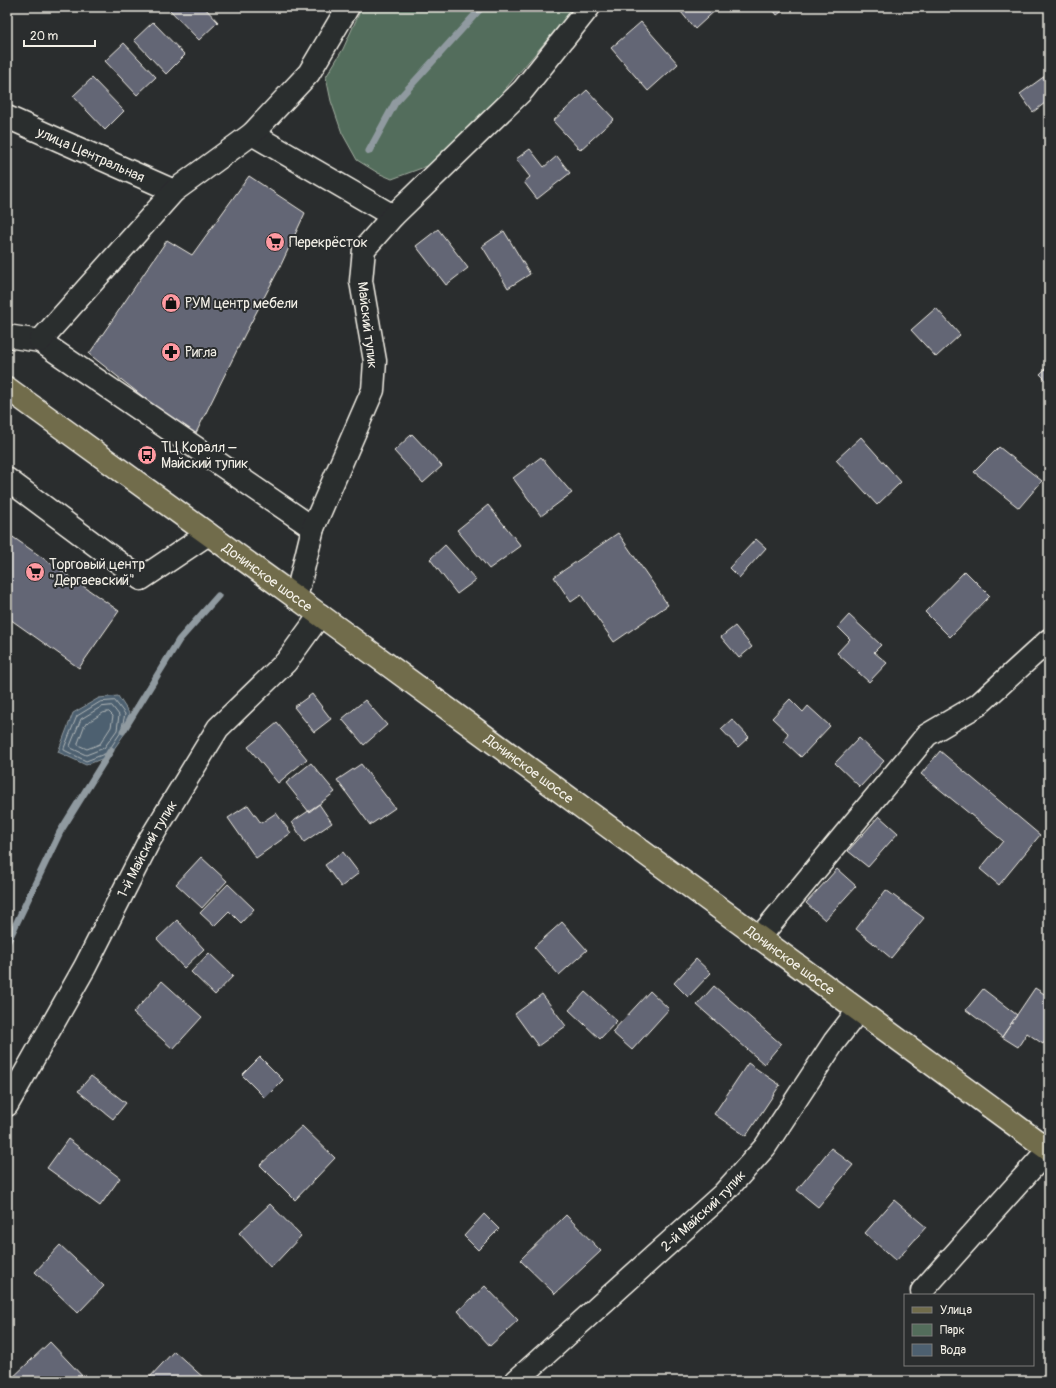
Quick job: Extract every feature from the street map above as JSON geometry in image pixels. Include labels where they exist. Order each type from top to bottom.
[{"type":"main road","name":"Донинское шоссе","points":[[7,388],[320,615],[1049,1150]]},
{"type":"street","points":[[40,341],[174,191],[252,134],[309,73],[348,7]]},
{"type":"street","name":"Майский тупик","points":[[296,598],[312,528],[373,390],[375,361],[361,281],[364,249],[394,216],[523,90],[588,7]]},
{"type":"street","name":"улица Центральная","points":[[7,116],[174,191]]},
{"type":"street","points":[[252,134],[394,216]]},
{"type":"street","points":[[7,336],[40,341],[312,528]]},
{"type":"street","points":[[7,479],[141,579],[208,534]]},
{"type":"street","name":"1-й Майский тупик","points":[[7,1105],[85,966],[149,841],[218,728],[286,662],[320,615]]},
{"type":"street","points":[[759,938],[927,735],[978,705],[1047,644]]},
{"type":"street","name":"2-й Майский тупик","points":[[516,1381],[722,1195],[765,1147],[834,1042],[858,1011]]},
{"type":"street","points":[[922,1291],[1049,1150]]},
{"type":"green space","points":[[362,7],[575,7],[495,101],[430,165],[392,179],[378,173],[357,160],[342,133],[331,101],[326,77],[343,49]]},
{"type":"water","points":[[118,696],[129,713],[125,733],[109,756],[86,765],[58,752],[73,713],[99,698]]},
{"type":"building","points":[[167,7],[204,7],[218,22],[199,40]]},
{"type":"building","points":[[686,7],[719,7],[695,29],[681,12]]},
{"type":"building","points":[[771,7],[788,7],[777,15]]},
{"type":"building","points":[[153,22],[185,55],[166,74],[134,40]]},
{"type":"building","points":[[641,22],[678,64],[648,91],[611,48]]},
{"type":"building","points":[[124,43],[156,77],[137,95],[105,61]]},
{"type":"building","points":[[1049,73],[1049,100],[1033,112],[1020,94]]},
{"type":"building","points":[[92,78],[124,111],[105,130],[73,96]]},
{"type":"building","points":[[587,90],[614,119],[580,150],[553,121]]},
{"type":"building","points":[[530,149],[544,167],[557,156],[570,173],[537,199],[524,182],[530,177],[516,159]]},
{"type":"building","points":[[249,176],[305,213],[280,267],[194,437],[89,354],[167,240],[192,255]]},
{"type":"building","points":[[438,229],[468,268],[446,285],[416,246]]},
{"type":"building","points":[[504,231],[530,274],[508,288],[482,246]]},
{"type":"building","points":[[936,308],[960,335],[936,357],[911,330]]},
{"type":"building","points":[[1049,365],[1049,383],[1040,374]]},
{"type":"building","points":[[412,434],[442,466],[423,483],[394,451]]},
{"type":"building","points":[[861,437],[901,482],[877,505],[836,460]]},
{"type":"building","points":[[999,447],[1042,481],[1019,508],[974,472]]},
{"type":"building","points":[[541,457],[572,493],[541,516],[513,478]]},
{"type":"building","points":[[488,505],[521,546],[489,569],[457,530]]},
{"type":"building","name":"Торговый центр \"Дергаевский\"","points":[[7,533],[119,611],[79,668],[7,617]]},
{"type":"building","points":[[618,533],[668,605],[614,642],[581,595],[571,602],[554,577]]},
{"type":"building","points":[[756,539],[766,548],[739,578],[729,568]]},
{"type":"building","points":[[445,545],[476,580],[457,594],[430,559]]},
{"type":"building","points":[[965,571],[990,596],[950,637],[925,612]]},
{"type":"building","points":[[849,615],[881,645],[874,652],[887,663],[869,682],[837,653],[850,639],[838,627]]},
{"type":"building","points":[[735,626],[752,647],[739,658],[721,637]]},
{"type":"building","points":[[312,694],[331,719],[314,732],[294,707]]},
{"type":"building","points":[[790,699],[803,712],[808,706],[830,726],[801,757],[784,741],[788,733],[772,718]]},
{"type":"building","points":[[365,700],[387,725],[364,745],[342,719]]},
{"type":"building","points":[[732,719],[749,737],[738,747],[721,729]]},
{"type":"building","points":[[277,723],[307,759],[278,783],[248,747]]},
{"type":"building","points":[[859,738],[884,761],[860,787],[835,763]]},
{"type":"building","points":[[940,751],[1040,835],[999,885],[980,869],[1003,841],[921,774]]},
{"type":"building","points":[[311,763],[335,792],[309,812],[286,783]]},
{"type":"building","points":[[361,764],[395,808],[370,825],[337,780]]},
{"type":"building","points":[[319,804],[332,823],[304,842],[292,822]]},
{"type":"building","points":[[248,805],[261,823],[276,813],[291,833],[256,858],[228,818]]},
{"type":"building","points":[[879,816],[898,833],[868,867],[848,851]]},
{"type":"building","points":[[343,852],[359,873],[341,887],[325,865]]},
{"type":"building","points":[[201,857],[227,881],[202,908],[176,884]]},
{"type":"building","points":[[837,869],[856,886],[825,920],[806,903]]},
{"type":"building","points":[[228,884],[254,909],[241,923],[229,911],[214,926],[200,913]]},
{"type":"building","points":[[886,890],[924,918],[891,958],[856,929]]},
{"type":"building","points":[[177,920],[204,949],[184,968],[157,939]]},
{"type":"building","points":[[562,922],[587,950],[559,975],[534,947]]},
{"type":"building","points":[[209,953],[233,976],[215,995],[191,972]]},
{"type":"building","points":[[696,959],[711,973],[688,997],[674,983]]},
{"type":"building","points":[[162,981],[202,1017],[173,1049],[133,1013]]},
{"type":"building","points":[[714,986],[781,1044],[764,1064],[697,1005]]},
{"type":"building","points":[[1035,988],[1049,997],[1049,1035],[1043,1044],[1027,1033],[1018,1047],[1002,1037]]},
{"type":"building","points":[[983,989],[1017,1015],[1002,1037],[966,1010]]},
{"type":"building","points":[[650,991],[669,1009],[632,1050],[612,1032]]},
{"type":"building","points":[[585,992],[617,1021],[600,1039],[569,1010]]},
{"type":"building","points":[[542,994],[566,1026],[538,1046],[515,1014]]},
{"type":"building","points":[[260,1057],[283,1080],[265,1098],[242,1075]]},
{"type":"building","points":[[748,1063],[780,1085],[746,1136],[714,1114]]},
{"type":"building","points":[[91,1076],[126,1103],[113,1119],[78,1091]]},
{"type":"building","points":[[302,1126],[335,1158],[295,1200],[260,1165]]},
{"type":"building","points":[[68,1139],[120,1178],[100,1206],[47,1168]]},
{"type":"building","points":[[831,1148],[853,1165],[818,1207],[797,1190]]},
{"type":"building","points":[[894,1200],[926,1227],[896,1261],[865,1233]]},
{"type":"building","points":[[270,1204],[301,1236],[271,1268],[239,1233]]},
{"type":"building","points":[[484,1214],[499,1229],[478,1250],[464,1236]]},
{"type":"building","points":[[566,1215],[601,1251],[555,1294],[520,1260]]},
{"type":"building","points":[[60,1245],[104,1286],[78,1313],[35,1272]]},
{"type":"building","points":[[485,1286],[518,1320],[490,1346],[458,1311]]},
{"type":"building","points":[[50,1342],[87,1381],[9,1381]]},
{"type":"building","points":[[174,1351],[206,1380],[152,1381],[149,1378]]},
{"type":"waterway","points":[[369,151],[395,103],[482,7]]},
{"type":"waterway","points":[[123,731],[179,640],[218,596]]},
{"type":"waterway","points":[[7,943],[60,832],[111,750]]},
{"type":"place","name":"Перекрёсток","points":[[275,242]]},
{"type":"place","name":"РУМ центр мебели","points":[[171,303]]},
{"type":"place","name":"Ригла","points":[[171,352]]},
{"type":"place","name":"ТЦ Коралл – Майский тупик","points":[[147,455]]},
{"type":"place","name":"Торговый центр \"Дергаевский\"","points":[[35,572]]}]
